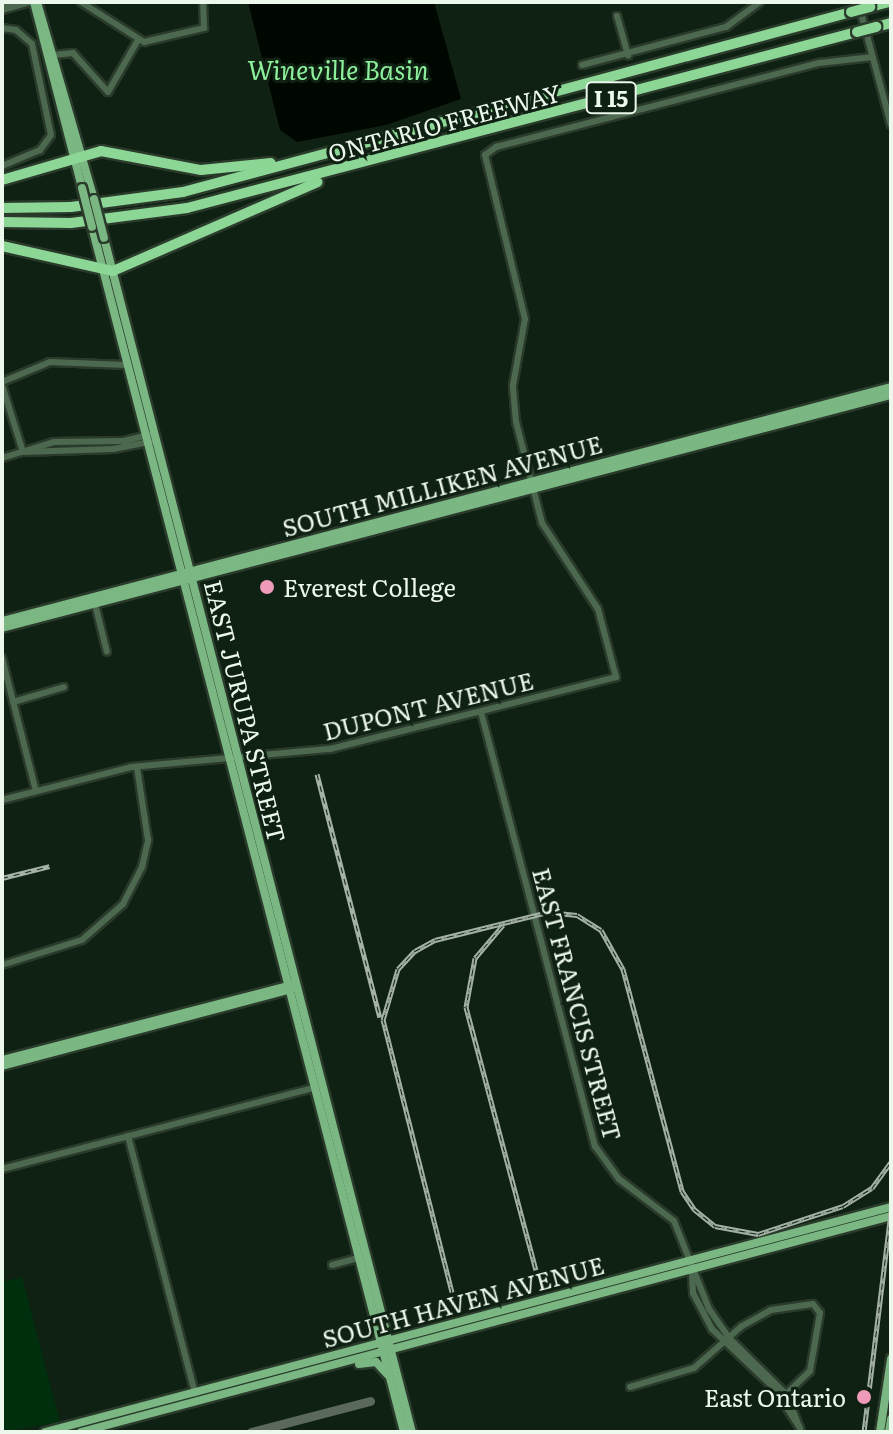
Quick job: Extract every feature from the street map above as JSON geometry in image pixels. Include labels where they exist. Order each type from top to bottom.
[{"type":"highway","name":"ONTARIO FREEWAY","points":[[2,208],[150,198],[305,160],[855,7],[889,2]]},
{"type":"highway","name":"ONTARIO FREEWAY","points":[[2,222],[71,223],[154,214],[345,169],[891,23]]},
{"type":"highway","points":[[2,180],[78,154],[114,151],[201,170],[305,160]]},
{"type":"highway","points":[[2,246],[109,272],[345,169]]},
{"type":"main road","name":"EAST JURUPA STREET","points":[[34,2],[53,55],[292,987],[345,1171],[409,1430]]},
{"type":"main road","name":"EAST JURUPA STREET","points":[[34,2],[78,154]]},
{"type":"main road","name":"EAST JURUPA STREET","points":[[109,272],[126,365],[150,438]]},
{"type":"main road","name":"SOUTH MILLIKEN AVENUE","points":[[2,621],[186,577],[532,486],[891,387]]},
{"type":"main road","name":"SOUTH MILLIKEN AVENUE","points":[[743,430],[891,395]]},
{"type":"main road","name":"SOUTH MILLIKEN AVENUE","points":[[2,628],[186,577]]},
{"type":"main road","name":"EAST JURUPA STREET","points":[[233,759],[283,962],[292,987]]},
{"type":"main road","points":[[265,991],[278,982],[283,962]]},
{"type":"main road","points":[[2,1063],[265,991],[292,987]]},
{"type":"main road","points":[[2,1063],[292,987]]},
{"type":"main road","name":"EAST JURUPA STREET","points":[[319,1086],[327,1137],[359,1258],[387,1347],[395,1396],[409,1430]]},
{"type":"main road","points":[[327,1137],[345,1171]]},
{"type":"main road","points":[[341,1189],[359,1226]]},
{"type":"main road","name":"SOUTH HAVEN AVENUE","points":[[691,1268],[891,1207]]},
{"type":"main road","name":"SOUTH HAVEN AVENUE","points":[[45,1432],[891,1216]]},
{"type":"main road","name":"SOUTH HAVEN AVENUE","points":[[81,1432],[304,1374],[387,1347]]},
{"type":"main road","points":[[880,1432],[891,1359]]},
{"type":"main road","points":[[304,1374],[372,1362],[384,1368],[392,1385]]},
{"type":"main road","points":[[889,1432],[891,1419]]},
{"type":"street","points":[[2,7],[10,2]]},
{"type":"street","points":[[2,7],[34,2]]},
{"type":"street","points":[[81,2],[138,40],[206,26],[203,2]]},
{"type":"street","points":[[582,65],[726,27],[760,2]]},
{"type":"street","points":[[855,7],[873,57],[891,125]]},
{"type":"street","points":[[617,16],[628,55]]},
{"type":"street","points":[[2,28],[16,30],[32,44],[51,135],[40,150],[2,166]]},
{"type":"street","points":[[53,55],[73,53],[108,92],[138,40]]},
{"type":"street","points":[[532,486],[512,397],[525,319],[485,163],[486,152],[819,63],[873,57]]},
{"type":"street","points":[[23,452],[2,383],[50,362],[106,369],[126,365]]},
{"type":"street","points":[[2,458],[54,442],[150,438]]},
{"type":"street","name":"DUPONT AVENUE","points":[[2,800],[137,767],[329,750],[616,677],[598,609],[550,539],[532,486]]},
{"type":"street","points":[[95,604],[107,652]]},
{"type":"street","points":[[2,658],[36,791]]},
{"type":"street","points":[[13,702],[64,687]]},
{"type":"street","name":"EAST FRANCIS STREET","points":[[481,712],[594,1144],[619,1179],[674,1221],[691,1268],[689,1279],[698,1306],[726,1340],[784,1397],[801,1430]]},
{"type":"street","points":[[2,965],[82,940],[123,904],[142,867],[148,840],[148,813],[137,767]]},
{"type":"street","points":[[2,1169],[319,1086]]},
{"type":"street","points":[[128,1136],[195,1393]]},
{"type":"street","points":[[332,1265],[359,1258]]},
{"type":"street","points":[[630,1387],[694,1368],[726,1340],[771,1310],[813,1304],[819,1310],[810,1371],[784,1397]]},
{"type":"green space","points":[[22,1277],[60,1422],[2,1432],[2,1282]]},
{"type":"water","name":"Wineville Basin","points":[[248,2],[434,2],[461,99],[386,125],[297,142],[280,130]]},
{"type":"taxiway","points":[[251,1432],[370,1401]]},
{"type":"railway","points":[[317,774],[380,1017]]},
{"type":"railway","points":[[2,878],[50,866]]},
{"type":"railway","points":[[452,1292],[383,1020],[398,969],[415,951],[435,940],[548,912],[577,915],[601,930],[623,969],[682,1191],[694,1209],[715,1226],[758,1234],[843,1206],[872,1188],[891,1162]]},
{"type":"railway","points":[[503,925],[475,958],[466,1007],[536,1270]]},
{"type":"railway","points":[[864,1432],[891,1212]]},
{"type":"place","name":"Everest College","points":[[267,587]]},
{"type":"place","name":"East Ontario","points":[[864,1397]]}]
